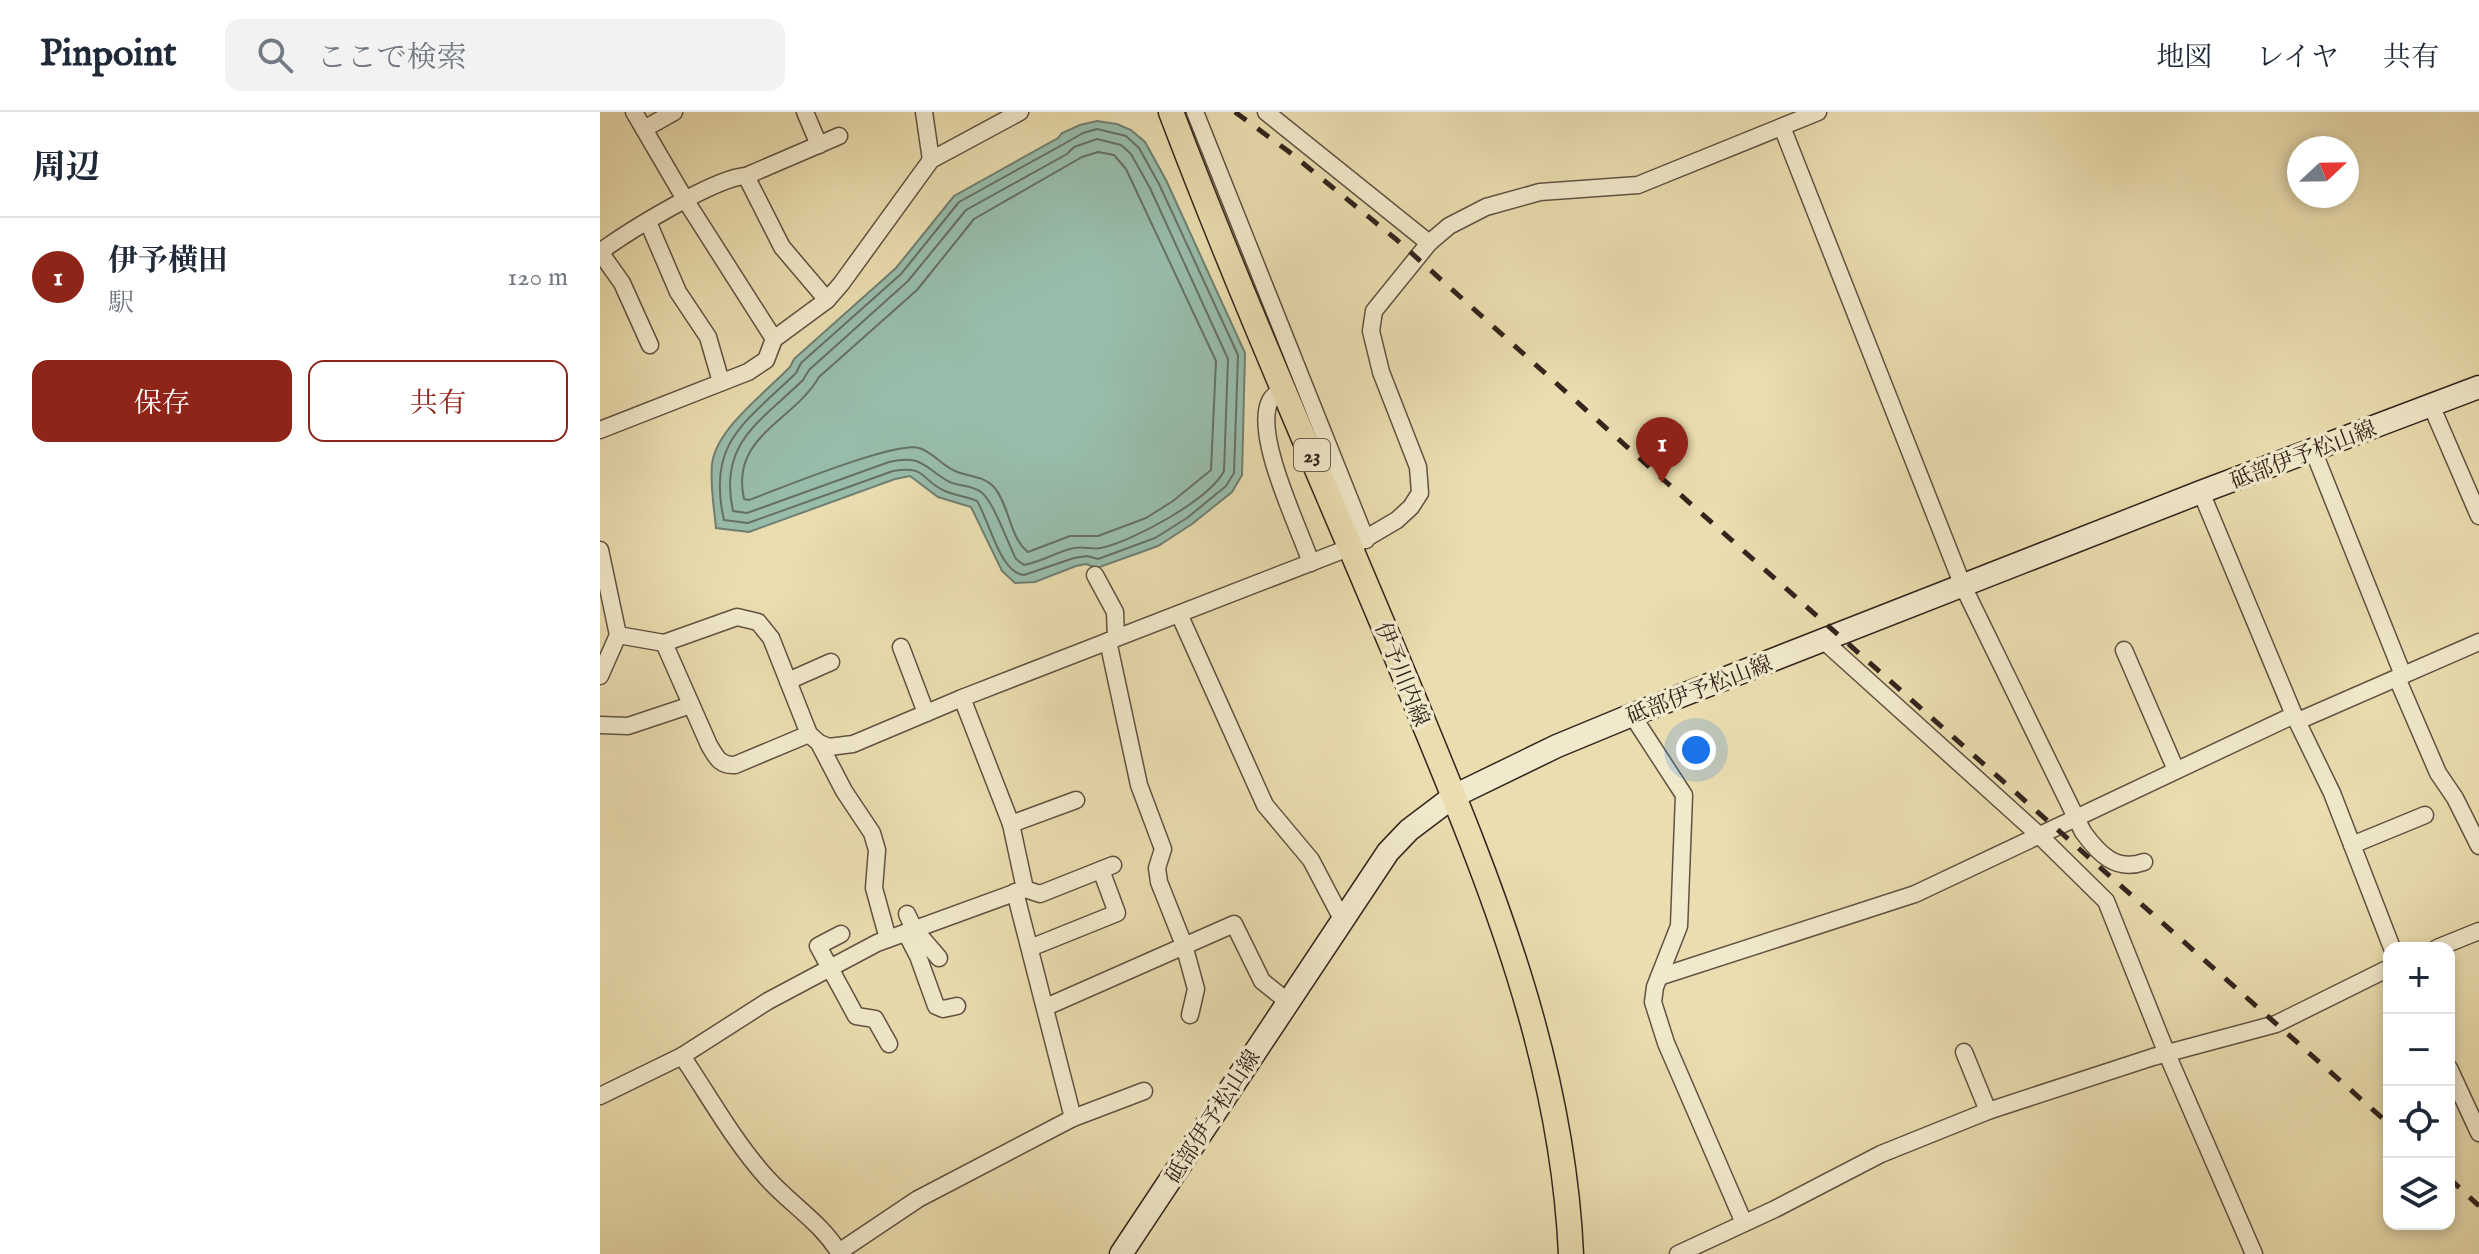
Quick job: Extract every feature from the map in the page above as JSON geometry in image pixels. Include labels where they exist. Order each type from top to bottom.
[{"type":"main road","name":"伊予川内線","points":[[1172,112],[1218,233],[1283,388],[1359,543],[1494,899],[1538,1035],[1562,1157],[1571,1254]]},
{"type":"main road","name":"砥部伊予松山線","points":[[1121,1254],[1388,852],[1409,830],[1454,796],[1557,746],[1632,715],[2201,492],[2479,387]]},
{"type":"street","points":[[634,112],[686,201],[774,339]]},
{"type":"street","points":[[644,129],[674,112]]},
{"type":"street","points":[[805,112],[819,145]]},
{"type":"street","points":[[924,112],[931,160]]},
{"type":"street","points":[[600,430],[748,372],[766,360],[774,339],[827,300],[857,265],[931,160],[1020,112]]},
{"type":"street","points":[[1195,112],[1359,543]]},
{"type":"street","points":[[1266,112],[1429,243]]},
{"type":"street","points":[[664,643],[713,753],[726,766],[735,765],[814,739],[829,747],[853,744],[962,698],[1359,543],[1397,520],[1420,493],[1418,467],[1381,372],[1371,331],[1374,311],[1429,243],[1449,226],[1486,207],[1540,192],[1638,185],[1818,112]]},
{"type":"street","points":[[1782,127],[1963,586],[2001,667],[2091,842],[2116,864],[2128,868],[2144,862]]},
{"type":"street","points":[[650,345],[622,283],[600,252],[628,231],[717,184],[746,176],[839,136]]},
{"type":"street","points":[[746,176],[782,247],[827,300]]},
{"type":"street","points":[[648,222],[678,292],[708,337],[721,382]]},
{"type":"street","points":[[1283,388],[1271,399],[1267,410],[1270,455],[1311,563]]},
{"type":"street","points":[[2431,405],[2479,516]]},
{"type":"street","points":[[2313,450],[2438,773],[2455,798],[2479,846]]},
{"type":"street","points":[[2201,492],[2296,718],[2332,793],[2390,942]]},
{"type":"street","points":[[600,550],[618,635],[600,676]]},
{"type":"street","points":[[1095,575],[1115,612],[1112,640],[1139,785],[1163,849],[1157,868],[1159,882],[1184,945],[1196,989],[1190,1015]]},
{"type":"street","points":[[1179,614],[1265,805],[1311,860],[1342,919]]},
{"type":"street","points":[[618,635],[664,643],[737,617],[758,622],[766,630],[814,739],[872,833],[877,850],[874,888],[888,939]]},
{"type":"street","points":[[1824,641],[2039,835],[2106,901],[2167,1054],[2254,1254]]},
{"type":"street","points":[[1659,977],[1915,894],[2176,770],[2479,642]]},
{"type":"street","points":[[901,647],[926,713]]},
{"type":"street","points":[[2124,650],[2176,770]]},
{"type":"street","points":[[788,681],[831,662]]},
{"type":"street","points":[[962,698],[1011,824],[1030,948],[1073,1118]]},
{"type":"street","points":[[600,725],[628,726],[691,705]]},
{"type":"street","points":[[1632,715],[1684,795],[1679,926],[1659,977],[1653,1002],[1656,1019],[1744,1223]]},
{"type":"street","points":[[1011,824],[1076,800]]},
{"type":"street","points":[[2352,845],[2425,815]]},
{"type":"street","points":[[600,1096],[682,1056],[768,1001],[909,925],[1020,890],[1040,894],[1107,868],[1117,913],[1030,948]]},
{"type":"street","points":[[1046,1007],[1234,924],[1262,981],[1287,1001]]},
{"type":"street","points":[[909,925],[939,958]]},
{"type":"street","points":[[909,925],[936,1006],[943,1009],[957,1006]]},
{"type":"street","points":[[2452,942],[2479,931]]},
{"type":"street","points":[[841,934],[818,946],[856,1016],[875,1019],[889,1044]]},
{"type":"street","points":[[1678,1254],[1881,1154],[1988,1111],[2167,1054],[2276,1024],[2383,971]]},
{"type":"street","points":[[1964,1052],[1988,1111]]},
{"type":"street","points":[[682,1056],[751,1159],[768,1180],[825,1234],[839,1253],[918,1199],[1073,1118],[1144,1091]]},
{"type":"street","points":[[2455,1081],[2479,1133]]},
{"type":"water","points":[[1097,121],[1131,130],[1145,142],[1166,180],[1245,353],[1242,475],[1232,492],[1158,546],[1097,568],[1086,564],[1076,566],[1035,582],[1015,583],[1002,571],[971,507],[938,497],[910,476],[749,532],[716,528],[712,464],[722,438],[744,412],[790,367],[794,359],[896,268],[954,196],[1062,133]]},
{"type":"railway","points":[[1235,112],[1397,240],[2383,1119]]},
{"type":"railway","points":[[2455,1184],[2479,1206]]},
{"type":"place","name":"伊予横田","points":[[1662,483]]}]
